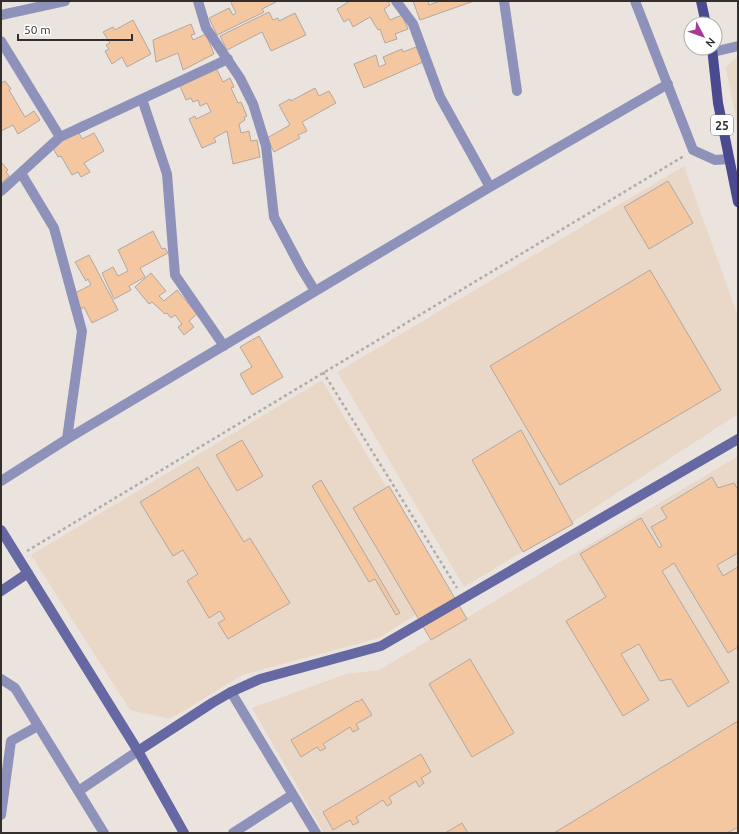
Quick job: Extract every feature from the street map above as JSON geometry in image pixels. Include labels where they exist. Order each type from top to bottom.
[{"type":"main road","points":[[701,1],[704,16]]},
{"type":"main road","name":"25","points":[[713,56],[718,103],[738,202]]},
{"type":"street","points":[[1,15],[65,1]]},
{"type":"street","points":[[198,1],[206,28],[228,59],[253,104],[266,146],[274,217],[300,268],[315,291]]},
{"type":"street","points":[[396,1],[413,24],[440,97],[490,187]]},
{"type":"street","points":[[504,1],[517,91]]},
{"type":"street","points":[[635,1],[693,150],[715,160],[729,159]]},
{"type":"street","points":[[1,41],[60,137]]},
{"type":"street","points":[[723,48],[738,46]]},
{"type":"street","points":[[1,191],[60,137],[228,59]]},
{"type":"street","points":[[1,481],[67,439],[315,291],[668,84]]},
{"type":"street","points":[[142,99],[167,174],[175,275],[224,346]]},
{"type":"street","points":[[21,173],[54,228],[82,331],[67,439]]},
{"type":"street","points":[[80,790],[231,692],[260,679],[381,646],[738,439]]},
{"type":"street","points":[[1,530],[138,751],[184,833]]},
{"type":"street","points":[[1,591],[28,573]]},
{"type":"street","points":[[1,678],[15,688],[80,790],[104,833]]},
{"type":"street","points":[[231,692],[316,833]]},
{"type":"street","points":[[1,815],[11,741],[38,726]]},
{"type":"street","points":[[233,833],[292,795]]},
{"type":"path","points":[[18,556],[323,372],[680,160],[693,150]]},
{"type":"path","points":[[323,372],[463,598]]},
{"type":"shaded area","points":[[738,56],[738,130],[726,67]]},
{"type":"shaded area","points":[[684,166],[738,316],[738,414],[579,518],[464,587],[337,372]]},
{"type":"shaded area","points":[[322,380],[450,593],[379,638],[242,675],[170,719],[130,710],[31,555]]},
{"type":"shaded area","points":[[738,456],[738,833],[324,833],[252,708],[346,674],[379,670]]},
{"type":"building","points":[[232,1],[276,2],[262,9],[264,12],[217,35],[209,18],[229,8],[233,15],[236,13],[231,3]]},
{"type":"building","points":[[350,1],[388,1],[390,5],[384,9],[390,20],[402,15],[408,29],[395,34],[397,39],[385,43],[380,29],[378,30],[370,17],[353,27],[349,19],[344,22],[337,9]]},
{"type":"building","points":[[413,1],[428,1],[429,5],[440,1],[474,1],[420,20]]},
{"type":"building","points":[[269,12],[273,20],[278,18],[279,21],[295,13],[306,35],[271,51],[262,32],[227,50],[220,36]]},
{"type":"building","points":[[133,20],[151,54],[127,67],[122,57],[112,64],[105,51],[109,49],[106,45],[110,43],[103,32],[113,27],[115,30]]},
{"type":"building","points":[[191,24],[195,34],[191,35],[193,40],[206,34],[214,54],[183,70],[178,53],[156,62],[153,40]]},
{"type":"building","points":[[416,47],[423,62],[364,88],[354,64],[376,55],[379,67],[386,64],[383,57],[402,49],[403,52]]},
{"type":"building","points":[[215,66],[223,82],[230,78],[234,87],[231,88],[238,103],[241,102],[247,116],[244,117],[245,120],[239,124],[241,133],[249,131],[251,141],[257,140],[260,157],[233,164],[227,131],[214,138],[216,142],[202,148],[189,119],[195,116],[196,119],[211,112],[207,103],[200,106],[198,100],[193,102],[191,98],[186,100],[180,86]]},
{"type":"building","points":[[5,81],[11,89],[9,90],[25,117],[34,111],[40,120],[18,134],[13,125],[1,131],[1,83]]},
{"type":"building","points":[[315,88],[319,96],[329,91],[336,103],[302,122],[307,131],[298,135],[300,138],[274,152],[267,138],[290,125],[279,105],[290,99],[291,101]]},
{"type":"building","points":[[83,121],[88,129],[79,133],[82,139],[94,133],[104,151],[84,163],[90,172],[81,177],[78,172],[72,175],[61,156],[58,157],[53,148],[66,131]]},
{"type":"building","points":[[1,162],[8,170],[6,172],[9,176],[1,184]]},
{"type":"building","points":[[668,181],[693,223],[649,249],[624,207]]},
{"type":"building","points":[[153,231],[162,249],[165,248],[168,253],[140,268],[145,277],[129,286],[131,290],[114,299],[102,273],[113,267],[118,276],[128,271],[118,250]]},
{"type":"building","points":[[89,255],[118,310],[92,323],[84,307],[81,309],[73,294],[91,285],[88,279],[86,281],[75,262]]},
{"type":"building","points":[[650,270],[721,390],[560,485],[490,366]]},
{"type":"building","points":[[151,273],[166,291],[159,296],[164,301],[177,290],[197,314],[189,321],[194,327],[184,335],[178,327],[182,324],[175,315],[171,318],[167,313],[165,314],[152,302],[149,304],[135,287]]},
{"type":"building","points":[[259,336],[283,377],[252,395],[240,374],[252,367],[240,347]]},
{"type":"building","points":[[521,430],[573,524],[523,552],[472,460]]},
{"type":"building","points":[[242,440],[263,476],[237,491],[216,455]]},
{"type":"building","points":[[198,467],[244,542],[250,538],[290,603],[228,639],[218,623],[225,619],[220,611],[209,618],[187,581],[198,574],[183,550],[173,556],[140,502]]},
{"type":"building","points":[[712,477],[718,488],[734,483],[738,490],[738,553],[717,565],[723,576],[738,567],[738,647],[728,653],[674,563],[662,571],[729,682],[688,707],[671,679],[660,681],[639,644],[621,654],[649,700],[623,716],[566,621],[606,597],[580,554],[641,518],[659,548],[662,546],[651,527],[667,518],[661,508]]},
{"type":"building","points":[[321,480],[400,613],[396,615],[375,579],[369,582],[312,486]]},
{"type":"building","points":[[389,486],[467,619],[431,640],[353,508]]},
{"type":"building","points":[[470,659],[514,733],[472,757],[429,684]]},
{"type":"building","points":[[362,699],[372,715],[356,724],[359,729],[353,732],[350,727],[323,744],[326,748],[320,751],[317,747],[301,757],[291,740]]},
{"type":"building","points":[[738,721],[738,827],[727,833],[554,833]]},
{"type":"building","points":[[421,754],[431,772],[421,778],[424,783],[419,787],[416,781],[389,797],[392,803],[387,806],[383,800],[356,817],[359,822],[353,825],[350,820],[333,830],[323,812]]},
{"type":"building","points":[[462,823],[468,833],[445,833]]}]
